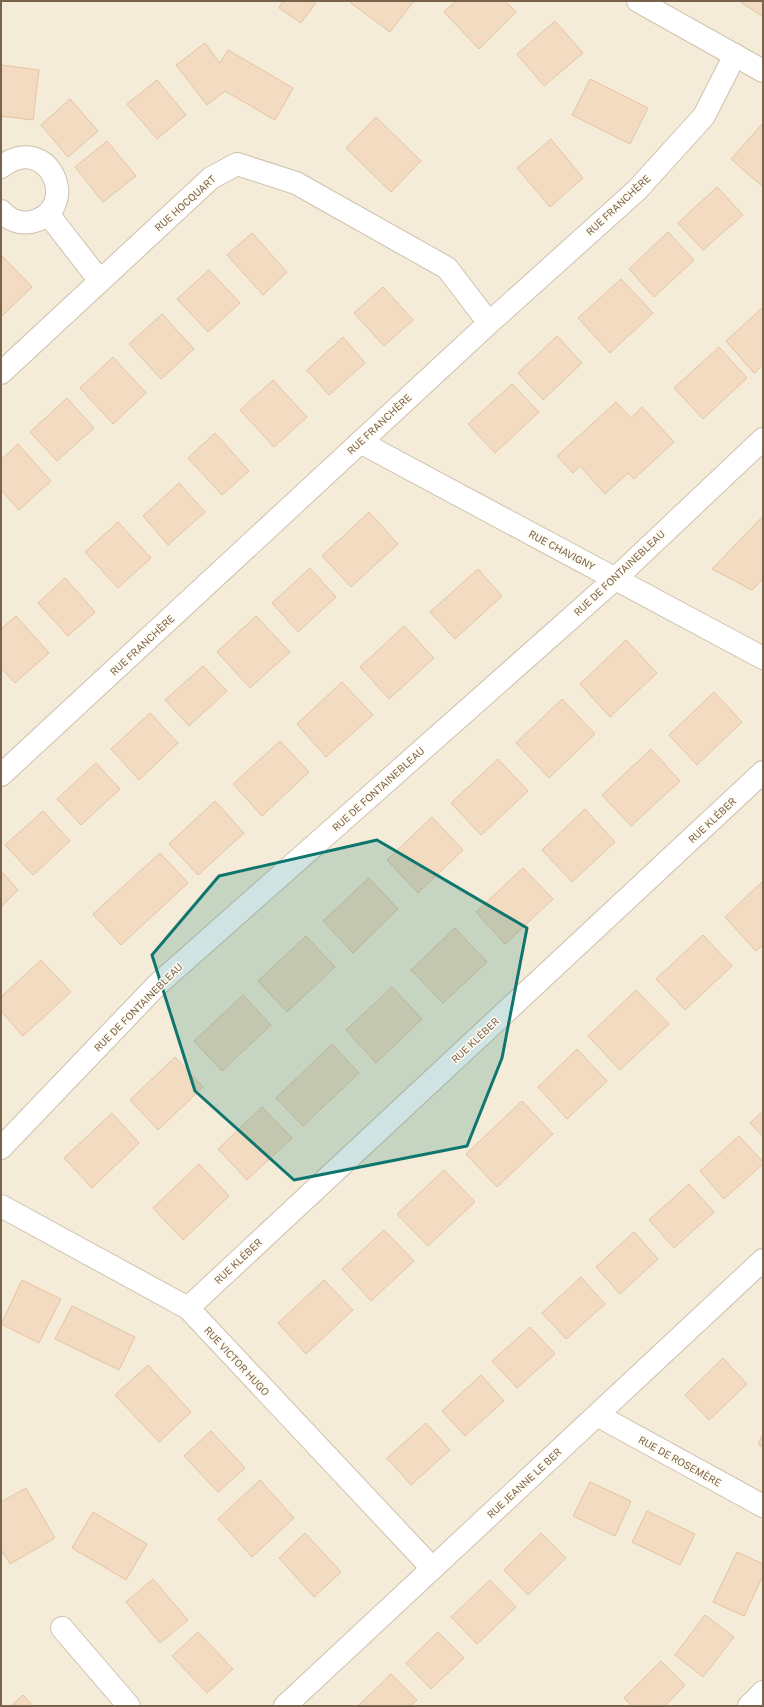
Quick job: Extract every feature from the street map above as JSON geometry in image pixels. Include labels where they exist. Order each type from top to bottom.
[{"type":"street","points":[[638,1],[763,71]]},
{"type":"street","name":"RUE FRANCHÈRE","points":[[1,775],[489,322],[637,190],[704,116],[735,55]]},
{"type":"street","points":[[1,167],[9,161],[30,157],[49,167],[55,175],[58,185],[58,196],[54,206],[48,214],[38,220],[27,223],[16,222],[6,217],[1,212]]},
{"type":"street","name":"RUE HOCQUART","points":[[1,373],[211,178],[237,164],[296,183],[447,268],[489,322]]},
{"type":"street","points":[[48,214],[100,281]]},
{"type":"street","name":"RUE DE FONTAINEBLEAU","points":[[1,1148],[157,985],[615,579],[763,439]]},
{"type":"street","name":"RUE CHAVIGNY","points":[[360,442],[763,658]]},
{"type":"street","name":"RUE KLÉBER","points":[[188,1308],[763,772]]},
{"type":"street","name":"RUE VICTOR HUGO","points":[[1,1206],[188,1308],[432,1568]]},
{"type":"street","name":"RUE JEANNE LE BER","points":[[285,1706],[763,1260]]},
{"type":"street","name":"RUE DE ROSEMÈRE","points":[[596,1415],[763,1506]]},
{"type":"street","points":[[62,1628],[129,1706]]},
{"type":"street","points":[[749,1706],[763,1692]]},
{"type":"highlighted area","points":[[377,840],[527,928],[502,1058],[467,1146],[294,1180],[195,1091],[152,955],[219,876]]},
{"type":"shaded area","points":[[1,1],[763,1],[763,1706],[1,1706]]},
{"type":"building","points":[[283,1],[317,1],[301,23],[279,8]]},
{"type":"building","points":[[352,1],[414,1],[390,32],[351,3]]},
{"type":"building","points":[[456,1],[505,1],[516,12],[479,49],[444,12]]},
{"type":"building","points":[[739,1],[763,1],[763,17]]},
{"type":"building","points":[[555,21],[583,53],[544,86],[517,54]]},
{"type":"building","points":[[205,43],[220,63],[228,50],[293,88],[275,120],[225,91],[207,105],[176,65]]},
{"type":"building","points":[[1,65],[39,70],[33,120],[1,116]]},
{"type":"building","points":[[590,79],[648,108],[630,144],[572,115]]},
{"type":"building","points":[[157,80],[186,115],[157,139],[127,104]]},
{"type":"building","points":[[70,99],[98,131],[68,157],[41,125]]},
{"type":"building","points":[[376,117],[421,161],[391,192],[346,148]]},
{"type":"building","points":[[763,123],[763,187],[731,159]]},
{"type":"building","points":[[551,139],[583,178],[550,207],[517,168]]},
{"type":"building","points":[[107,141],[136,176],[103,202],[75,167]]},
{"type":"building","points":[[717,187],[743,215],[703,250],[678,223]]},
{"type":"building","points":[[668,232],[694,260],[654,297],[629,269]]},
{"type":"building","points":[[252,233],[287,272],[263,295],[227,255]]},
{"type":"building","points":[[1,255],[32,287],[2,316],[1,316]]},
{"type":"building","points":[[209,270],[240,303],[208,332],[177,299]]},
{"type":"building","points":[[621,279],[653,313],[610,353],[578,318]]},
{"type":"building","points":[[383,287],[413,320],[384,346],[354,313]]},
{"type":"building","points":[[763,307],[763,365],[754,373],[726,341]]},
{"type":"building","points":[[162,314],[194,349],[161,379],[129,344]]},
{"type":"building","points":[[557,336],[582,363],[543,400],[518,373]]},
{"type":"building","points":[[343,337],[365,363],[329,395],[307,370]]},
{"type":"building","points":[[719,347],[747,378],[703,419],[674,388]]},
{"type":"building","points":[[113,357],[146,393],[113,424],[80,388]]},
{"type":"building","points":[[273,380],[307,417],[274,447],[240,410]]},
{"type":"building","points":[[512,384],[539,412],[495,453],[468,424]]},
{"type":"building","points":[[67,398],[94,428],[57,461],[30,432]]},
{"type":"building","points":[[616,402],[631,418],[642,407],[674,442],[634,479],[628,473],[605,494],[580,466],[573,473],[557,456]]},
{"type":"building","points":[[215,433],[249,471],[222,495],[188,458]]},
{"type":"building","points":[[18,444],[51,481],[19,510],[1,490],[1,460]]},
{"type":"building","points":[[179,483],[205,512],[168,545],[143,516]]},
{"type":"building","points":[[369,512],[398,544],[351,587],[322,556]]},
{"type":"building","points":[[763,516],[763,579],[752,590],[712,569]]},
{"type":"building","points":[[118,522],[151,558],[118,588],[85,552]]},
{"type":"building","points":[[310,568],[336,597],[298,632],[272,603]]},
{"type":"building","points":[[478,569],[502,596],[455,639],[430,612]]},
{"type":"building","points":[[65,578],[95,612],[68,636],[38,603]]},
{"type":"building","points":[[16,616],[49,653],[15,683],[1,668],[1,629]]},
{"type":"building","points":[[256,616],[290,652],[250,688],[217,652]]},
{"type":"building","points":[[404,626],[434,658],[389,699],[360,667]]},
{"type":"building","points":[[626,640],[657,673],[610,717],[580,684]]},
{"type":"building","points":[[203,666],[227,691],[189,726],[165,700]]},
{"type":"building","points":[[342,682],[373,715],[326,757],[297,724]]},
{"type":"building","points":[[714,692],[742,722],[697,765],[669,735]]},
{"type":"building","points":[[562,699],[595,734],[549,778],[516,743]]},
{"type":"building","points":[[150,713],[178,743],[139,780],[111,749]]},
{"type":"building","points":[[280,741],[309,772],[262,816],[233,784]]},
{"type":"building","points":[[651,749],[680,781],[631,826],[602,795]]},
{"type":"building","points":[[498,759],[528,791],[481,835],[451,803]]},
{"type":"building","points":[[96,763],[120,789],[81,825],[57,799]]},
{"type":"building","points":[[215,801],[244,833],[198,875],[169,844]]},
{"type":"building","points":[[585,809],[615,842],[572,882],[542,850]]},
{"type":"building","points":[[43,811],[70,841],[33,875],[5,845]]},
{"type":"building","points":[[432,817],[463,850],[418,893],[387,860]]},
{"type":"building","points":[[160,853],[188,883],[121,945],[93,914]]},
{"type":"building","points":[[523,868],[553,899],[505,944],[476,912]]},
{"type":"building","points":[[1,871],[18,890],[1,907]]},
{"type":"building","points":[[369,878],[398,909],[353,953],[323,921]]},
{"type":"building","points":[[763,881],[763,945],[756,951],[725,917]]},
{"type":"building","points":[[455,928],[487,962],[443,1003],[411,970]]},
{"type":"building","points":[[703,935],[732,966],[685,1010],[656,979]]},
{"type":"building","points":[[306,936],[335,967],[287,1012],[258,981]]},
{"type":"building","points":[[41,960],[71,992],[23,1036],[1,1011],[1,997]]},
{"type":"building","points":[[392,987],[422,1019],[376,1063],[346,1030]]},
{"type":"building","points":[[636,990],[669,1024],[620,1070],[588,1036]]},
{"type":"building","points":[[243,995],[271,1025],[222,1071],[194,1041]]},
{"type":"building","points":[[332,1044],[359,1073],[303,1126],[276,1098]]},
{"type":"building","points":[[577,1049],[607,1081],[567,1119],[538,1087]]},
{"type":"building","points":[[175,1057],[203,1087],[158,1130],[130,1100]]},
{"type":"building","points":[[522,1101],[553,1134],[497,1187],[466,1154]]},
{"type":"building","points":[[262,1107],[292,1138],[247,1180],[218,1149]]},
{"type":"building","points":[[763,1111],[763,1137],[750,1123]]},
{"type":"building","points":[[112,1113],[139,1143],[92,1188],[64,1158]]},
{"type":"building","points":[[739,1136],[763,1162],[763,1164],[724,1199],[700,1171]]},
{"type":"building","points":[[199,1164],[229,1196],[183,1240],[153,1208]]},
{"type":"building","points":[[444,1170],[475,1202],[428,1246],[397,1214]]},
{"type":"building","points":[[689,1184],[714,1212],[674,1248],[649,1220]]},
{"type":"building","points":[[384,1230],[414,1261],[371,1301],[342,1269]]},
{"type":"building","points":[[634,1232],[658,1259],[620,1294],[596,1267]]},
{"type":"building","points":[[581,1277],[605,1304],[566,1339],[542,1313]]},
{"type":"building","points":[[22,1280],[61,1299],[39,1343],[1,1324]]},
{"type":"building","points":[[324,1280],[353,1310],[306,1354],[278,1323]]},
{"type":"building","points":[[72,1306],[135,1337],[119,1370],[55,1339]]},
{"type":"building","points":[[530,1327],[555,1354],[517,1388],[492,1361]]},
{"type":"building","points":[[723,1358],[747,1384],[709,1420],[685,1395]]},
{"type":"building","points":[[148,1365],[191,1412],[159,1442],[115,1395]]},
{"type":"building","points":[[481,1375],[504,1401],[465,1436],[442,1411]]},
{"type":"building","points":[[426,1423],[450,1450],[411,1485],[387,1458]]},
{"type":"building","points":[[211,1431],[245,1468],[218,1492],[184,1456]]},
{"type":"building","points":[[763,1434],[763,1447],[758,1444]]},
{"type":"building","points":[[260,1480],[294,1518],[252,1557],[218,1519]]},
{"type":"building","points":[[590,1482],[631,1501],[615,1536],[573,1516]]},
{"type":"building","points":[[26,1488],[55,1538],[10,1564],[1,1549],[1,1502]]},
{"type":"building","points":[[647,1511],[695,1534],[680,1565],[632,1542]]},
{"type":"building","points":[[93,1512],[147,1544],[126,1580],[72,1548]]},
{"type":"building","points":[[305,1533],[341,1572],[314,1597],[279,1558]]},
{"type":"building","points":[[541,1533],[566,1558],[528,1595],[504,1570]]},
{"type":"building","points":[[737,1552],[763,1564],[763,1576],[744,1616],[713,1602]]},
{"type":"building","points":[[153,1579],[188,1620],[160,1643],[126,1602]]},
{"type":"building","points":[[490,1580],[516,1607],[477,1644],[451,1617]]},
{"type":"building","points":[[705,1615],[734,1637],[703,1677],[675,1655]]},
{"type":"building","points":[[198,1632],[233,1669],[207,1693],[172,1656]]},
{"type":"building","points":[[438,1632],[464,1658],[431,1689],[406,1663]]},
{"type":"building","points":[[661,1661],[685,1685],[665,1706],[632,1706],[624,1698]]},
{"type":"building","points":[[391,1674],[417,1700],[410,1706],[358,1706]]},
{"type":"building","points":[[23,1695],[33,1706],[11,1706]]}]
